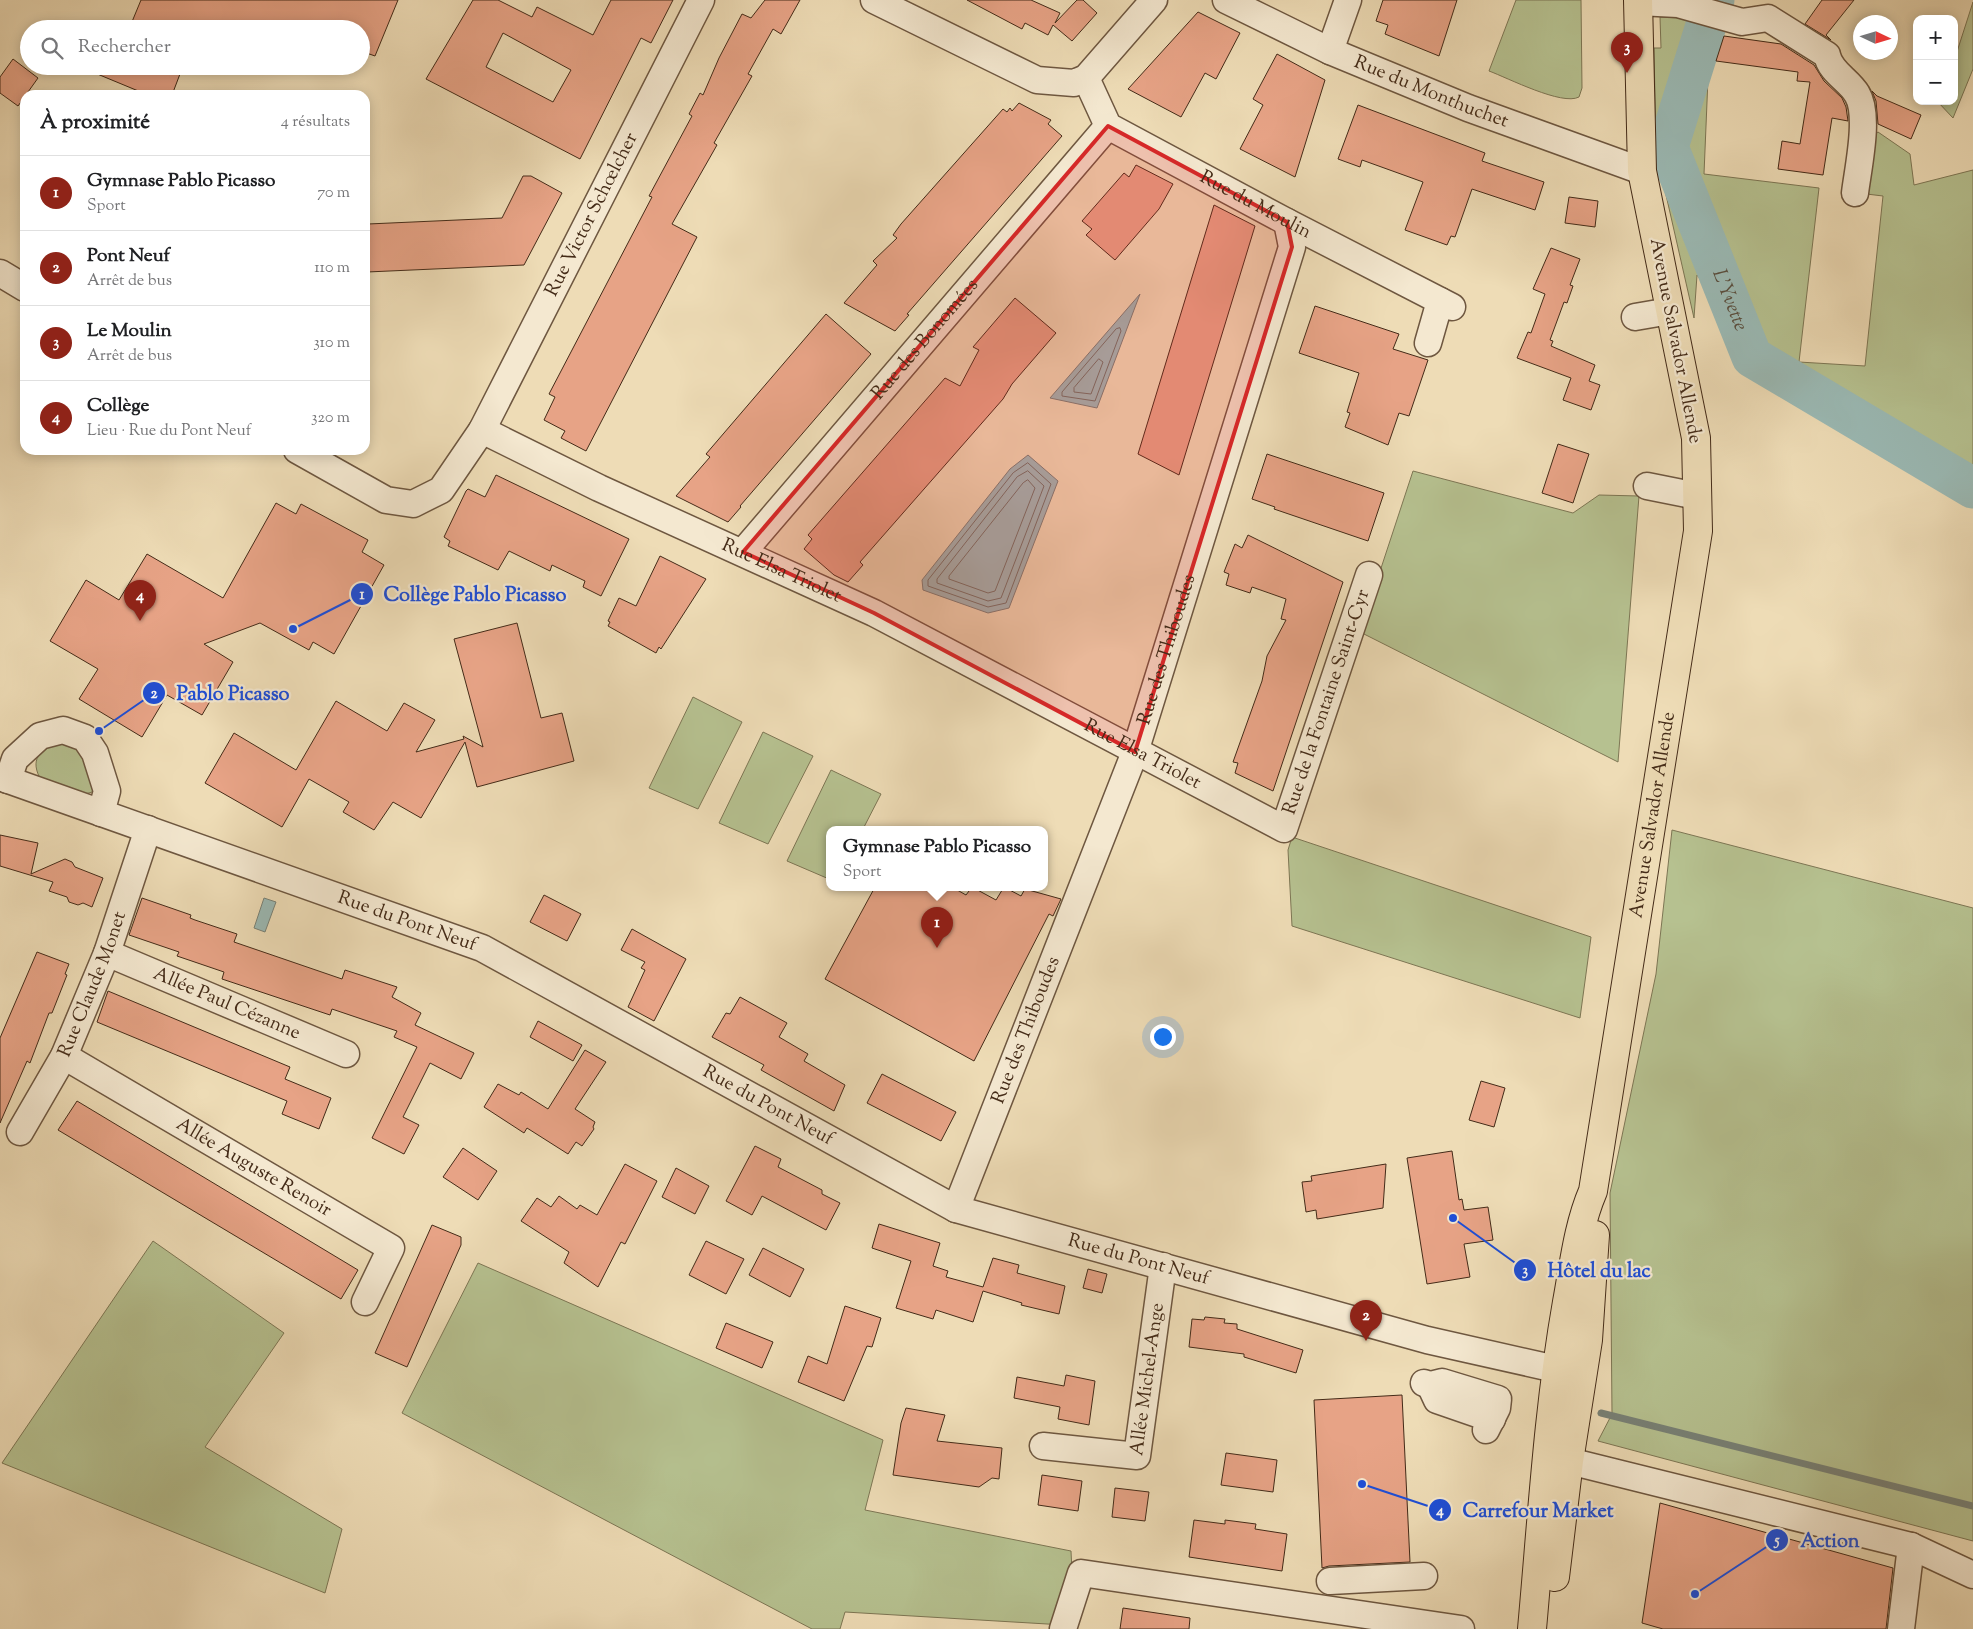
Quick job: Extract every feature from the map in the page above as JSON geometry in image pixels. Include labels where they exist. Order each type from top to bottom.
[{"type":"main road","name":"Avenue Salvador Allende","points":[[1532,1629],[1546,1456],[1569,1372],[1583,1215],[1592,1192],[1698,531],[1696,438],[1642,171],[1638,1]]},
{"type":"main road","points":[[1549,1629],[1569,1461],[1569,1372]]},
{"type":"street","name":"Rue Victor Schœlcher","points":[[482,430],[701,0]]},
{"type":"street","points":[[874,0],[1036,80],[1074,83],[1086,78],[1154,0]]},
{"type":"street","name":"Rue du Monthuchet","points":[[1226,0],[1330,51],[1468,108],[1642,171]]},
{"type":"street","points":[[1330,51],[1348,0]]},
{"type":"street","points":[[1638,1],[1678,4],[1742,22],[1768,18],[1828,55],[1828,62],[1858,94],[1864,112],[1855,192]]},
{"type":"street","points":[[1086,78],[1108,126]]},
{"type":"street","name":"Rue du Moulin","points":[[1108,126],[1287,222],[1446,304],[1428,342]]},
{"type":"street","name":"Rue des Bonomées","points":[[743,552],[1108,126]]},
{"type":"street","name":"Rue des Thiboudes","points":[[956,1209],[1135,752],[1292,247],[1287,222]]},
{"type":"street","points":[[0,273],[20,285]]},
{"type":"street","points":[[1635,317],[1670,311]]},
{"type":"street","points":[[306,455],[386,500],[413,504],[441,490],[482,430]]},
{"type":"street","name":"Rue Elsa Triolet","points":[[482,430],[599,488],[874,613],[1284,829]]},
{"type":"street","points":[[1647,486],[1697,496]]},
{"type":"street","name":"Rue de la Fontaine Saint-Cyr","points":[[1284,829],[1369,575]]},
{"type":"street","points":[[4,778],[15,759],[40,736],[63,730],[85,738],[96,753],[107,791],[101,812]]},
{"type":"street","name":"Rue du Pont Neuf","points":[[4,778],[482,948],[956,1209],[1427,1340],[1569,1372]]},
{"type":"street","name":"Rue Claude Monet","points":[[20,1132],[64,1056],[107,953],[148,829]]},
{"type":"street","name":"Allée Paul Cézanne","points":[[107,953],[346,1054]]},
{"type":"street","name":"Allée Auguste Renoir","points":[[64,1056],[391,1248],[365,1302]]},
{"type":"street","name":"Allée Michel-Ange","points":[[1043,1446],[1137,1456],[1162,1266]]},
{"type":"street","points":[[1428,1384],[1442,1382],[1498,1399],[1497,1408],[1489,1424]]},
{"type":"street","points":[[1569,1461],[1911,1546],[1973,1575]]},
{"type":"street","points":[[1901,1629],[1911,1546]]},
{"type":"street","points":[[1064,1629],[1081,1573],[1461,1629]]},
{"type":"street","points":[[1330,1581],[1424,1576]]},
{"type":"highlighted area","points":[[1108,126],[1287,222],[1292,247],[1135,752],[874,613],[743,552]]},
{"type":"green space","points":[[1516,0],[1581,0],[1582,88],[1579,97],[1571,99],[1548,95],[1489,71]]},
{"type":"green space","points":[[1973,2],[1973,69],[1953,118],[1941,105],[1958,105],[1958,49]]},
{"type":"green space","points":[[1660,17],[1682,18],[1723,26],[1708,78],[1704,174],[1819,188],[1799,362],[1865,366],[1883,196],[1850,192],[1855,147],[1878,132],[1910,154],[1914,185],[1973,170],[1973,503],[1908,467],[1845,422],[1777,380],[1697,275],[1694,318],[1656,151],[1654,48],[1661,48]]},
{"type":"green space","points":[[1413,471],[1573,513],[1599,495],[1639,496],[1618,762],[1360,632]]},
{"type":"green space","points":[[693,697],[742,722],[698,809],[649,788]]},
{"type":"green space","points":[[763,732],[813,756],[768,844],[719,823]]},
{"type":"green space","points":[[61,740],[81,748],[95,788],[92,792],[82,795],[42,782],[36,767],[38,756]]},
{"type":"green space","points":[[831,770],[881,794],[865,826],[826,826],[826,878],[787,861]]},
{"type":"green space","points":[[1672,830],[1973,908],[1973,1541],[1598,1441],[1612,1414],[1610,1193],[1656,974]]},
{"type":"green space","points":[[1292,837],[1591,937],[1580,1018],[1292,926],[1288,850]]},
{"type":"green space","points":[[153,1241],[284,1333],[205,1447],[342,1529],[325,1593],[2,1463]]},
{"type":"green space","points":[[478,1263],[883,1440],[865,1510],[1071,1551],[1073,1593],[1064,1625],[845,1612],[840,1629],[812,1629],[402,1413]]},
{"type":"water","points":[[1140,294],[1097,408],[1050,398]]},
{"type":"water","points":[[1028,455],[1058,481],[1009,608],[988,613],[923,590],[922,580],[1010,469]]},
{"type":"water","points":[[264,898],[276,902],[265,932],[254,928]]},
{"type":"building","points":[[141,0],[398,0],[375,56],[370,54],[370,20],[133,20]]},
{"type":"building","points":[[473,0],[498,0],[532,17],[537,7],[593,35],[611,0],[673,0],[651,43],[641,38],[580,159],[426,79]],"holes":[[[503,33],[571,70],[553,102],[486,67]]]},
{"type":"building","points":[[765,0],[800,0],[781,34],[773,29],[748,74],[752,76],[714,143],[717,145],[672,224],[697,237],[586,451],[561,438],[565,431],[544,420],[555,397],[549,394],[652,197],[649,196],[692,116],[689,114],[700,93],[703,95],[719,58],[742,14],[751,18]]},
{"type":"building","points":[[967,0],[1031,0],[1060,13],[1055,23],[1077,0],[1083,0],[1097,13],[1072,41],[1053,25],[1048,35],[1025,23],[1022,29]]},
{"type":"building","points":[[1383,0],[1457,0],[1439,56],[1385,34],[1388,25],[1376,21]]},
{"type":"building","points":[[1822,0],[1854,0],[1826,35],[1831,40],[1805,24]]},
{"type":"building","points":[[1198,12],[1240,33],[1216,79],[1205,73],[1181,117],[1128,89]]},
{"type":"building","points":[[1724,36],[1781,44],[1814,65],[1824,81],[1842,98],[1846,107],[1848,121],[1832,118],[1823,175],[1778,169],[1782,141],[1800,144],[1810,82],[1797,81],[1798,72],[1716,61]]},
{"type":"building","points":[[1277,54],[1325,80],[1295,177],[1240,149],[1263,105],[1253,99]]},
{"type":"building","points":[[13,59],[20,64],[20,75],[34,75],[38,78],[29,90],[20,90],[20,103],[18,106],[0,93],[0,77]]},
{"type":"building","points":[[100,75],[180,75],[174,90],[136,90]]},
{"type":"building","points":[[1872,91],[1877,96],[1921,115],[1911,139],[1878,124],[1876,101]]},
{"type":"building","points":[[1019,103],[1051,120],[1048,124],[1062,136],[907,314],[909,315],[895,331],[844,303],[877,265],[873,261],[897,238],[893,235],[901,224],[1003,109],[1007,112],[1010,108],[1012,111]]},
{"type":"building","points":[[1358,105],[1485,153],[1482,161],[1544,182],[1535,210],[1472,189],[1455,237],[1451,236],[1447,245],[1405,230],[1423,182],[1362,160],[1360,167],[1338,159]]},
{"type":"building","points":[[1136,165],[1173,184],[1159,209],[1115,260],[1086,235],[1092,229],[1082,221],[1124,173],[1129,177]]},
{"type":"building","points":[[523,176],[531,176],[562,193],[524,265],[370,272],[370,224],[502,218]]},
{"type":"building","points":[[1569,197],[1598,201],[1595,227],[1565,223]]},
{"type":"building","points":[[1214,205],[1255,226],[1179,475],[1138,454]]},
{"type":"building","points":[[1551,248],[1580,259],[1570,285],[1573,286],[1567,303],[1564,302],[1550,340],[1553,341],[1551,346],[1595,365],[1589,381],[1600,385],[1591,410],[1563,400],[1571,378],[1517,358],[1528,332],[1531,333],[1545,294],[1533,289]]},
{"type":"building","points":[[1015,298],[1056,333],[1012,384],[1003,399],[860,562],[863,565],[848,582],[834,575],[804,549],[812,539],[808,535],[945,378],[960,386],[979,350],[973,347]]},
{"type":"building","points":[[1315,306],[1399,334],[1393,349],[1428,360],[1409,416],[1399,413],[1388,445],[1345,427],[1350,413],[1347,412],[1359,373],[1299,353]]},
{"type":"building","points":[[826,314],[871,354],[728,522],[676,496],[710,457],[706,454]]},
{"type":"building","points":[[1558,444],[1589,454],[1573,503],[1542,493]]},
{"type":"building","points":[[1267,454],[1384,493],[1368,541],[1274,509],[1275,507],[1252,499]]},
{"type":"building","points":[[496,475],[629,539],[601,596],[583,587],[585,581],[552,565],[550,571],[509,551],[498,570],[448,546],[450,541],[444,537],[466,491],[468,489],[485,497]]},
{"type":"building","points":[[276,503],[296,514],[301,504],[368,540],[362,552],[384,565],[334,654],[313,642],[309,650],[260,623],[204,644],[233,662],[202,715],[167,695],[142,737],[79,699],[98,669],[50,641],[86,580],[119,600],[147,554],[223,598]]},
{"type":"building","points":[[1248,535],[1343,582],[1273,791],[1235,773],[1238,763],[1233,762],[1262,681],[1267,656],[1286,620],[1281,619],[1286,599],[1252,587],[1250,593],[1226,585],[1229,574],[1224,572],[1235,544],[1242,548]]},
{"type":"building","points":[[660,556],[706,579],[661,649],[659,647],[656,653],[608,626],[610,622],[608,621],[619,598],[636,606]]},
{"type":"building","points":[[517,623],[541,718],[562,713],[574,761],[477,787],[465,742],[421,818],[393,802],[374,830],[343,812],[349,802],[309,779],[282,827],[205,783],[234,733],[296,770],[336,701],[387,731],[404,703],[435,720],[416,752],[464,739],[463,736],[483,747],[454,639]]},
{"type":"building","points":[[0,835],[38,843],[31,874],[65,859],[72,862],[75,867],[103,878],[92,907],[83,903],[78,905],[69,902],[67,897],[49,891],[53,882],[0,866]]},
{"type":"building","points":[[873,891],[959,891],[966,895],[969,891],[979,891],[996,900],[1002,891],[1012,891],[1021,896],[1024,891],[1032,891],[1061,899],[1053,916],[1049,914],[974,1061],[825,979]]},
{"type":"building","points":[[544,895],[581,914],[567,941],[530,922]]},
{"type":"building","points":[[142,898],[191,915],[190,918],[195,920],[237,934],[234,942],[342,979],[345,970],[397,987],[392,997],[421,1013],[415,1025],[474,1053],[461,1079],[430,1063],[403,1117],[419,1125],[404,1154],[372,1138],[417,1047],[394,1037],[397,1031],[332,1009],[330,1015],[222,979],[224,972],[177,956],[179,952],[129,935]]},
{"type":"building","points":[[632,929],[686,959],[654,1021],[628,1007],[645,970],[641,968],[645,962],[621,950]]},
{"type":"building","points":[[37,952],[69,964],[65,974],[67,975],[52,1013],[49,1013],[30,1063],[27,1061],[0,1123],[0,1038]]},
{"type":"building","points":[[108,991],[290,1067],[285,1079],[331,1098],[319,1129],[282,1114],[287,1101],[97,1022]]},
{"type":"building","points":[[740,997],[787,1023],[779,1037],[808,1054],[804,1061],[845,1085],[834,1111],[761,1070],[764,1065],[712,1037],[726,1013],[730,1014]]},
{"type":"building","points":[[538,1021],[582,1045],[573,1061],[530,1037]]},
{"type":"building","points":[[585,1050],[606,1062],[575,1109],[595,1122],[594,1129],[582,1146],[576,1142],[568,1154],[527,1128],[524,1133],[484,1107],[498,1084],[519,1095],[521,1092],[548,1109]]},
{"type":"building","points":[[882,1074],[956,1112],[941,1141],[867,1103]]},
{"type":"building","points":[[1481,1081],[1505,1088],[1494,1127],[1469,1120]]},
{"type":"building","points":[[77,1101],[358,1270],[341,1299],[58,1130]]},
{"type":"building","points":[[755,1146],[781,1159],[778,1167],[822,1190],[822,1194],[840,1203],[826,1230],[762,1196],[752,1215],[726,1201]]},
{"type":"building","points":[[463,1148],[497,1171],[478,1200],[443,1177]]},
{"type":"building","points":[[1452,1151],[1459,1200],[1462,1199],[1464,1210],[1488,1207],[1493,1240],[1464,1244],[1470,1277],[1427,1284],[1407,1158]]},
{"type":"building","points":[[625,1164],[657,1181],[625,1244],[621,1242],[598,1287],[564,1263],[569,1252],[521,1221],[537,1198],[551,1207],[559,1196],[577,1209],[580,1205],[597,1215]]},
{"type":"building","points":[[1386,1164],[1383,1208],[1317,1219],[1316,1210],[1306,1212],[1302,1182],[1312,1181],[1311,1176]]},
{"type":"building","points":[[676,1168],[709,1186],[695,1214],[662,1197]]},
{"type":"building","points":[[879,1224],[940,1243],[933,1266],[948,1271],[946,1277],[983,1287],[993,1258],[1019,1265],[1017,1273],[1065,1286],[1059,1314],[1021,1305],[1022,1303],[983,1291],[973,1322],[936,1310],[933,1319],[896,1308],[911,1261],[872,1248]]},
{"type":"building","points":[[432,1225],[461,1237],[461,1245],[407,1367],[375,1353]]},
{"type":"building","points":[[706,1241],[744,1259],[726,1294],[689,1275]]},
{"type":"building","points":[[763,1248],[804,1269],[790,1297],[749,1275]]},
{"type":"building","points":[[1088,1269],[1107,1274],[1102,1293],[1083,1288]]},
{"type":"building","points":[[845,1306],[881,1318],[872,1347],[867,1346],[844,1401],[798,1382],[808,1356],[827,1364]]},
{"type":"building","points":[[1205,1317],[1225,1319],[1224,1323],[1237,1324],[1237,1329],[1303,1350],[1296,1373],[1244,1357],[1244,1354],[1189,1347],[1192,1319],[1204,1320]]},
{"type":"building","points":[[726,1323],[773,1342],[762,1368],[716,1348]]},
{"type":"building","points":[[1066,1375],[1095,1381],[1089,1425],[1058,1419],[1060,1407],[1014,1398],[1017,1377],[1064,1386]]},
{"type":"building","points":[[1402,1395],[1410,1562],[1329,1566],[1322,1568],[1314,1400]]},
{"type":"building","points":[[906,1408],[945,1415],[937,1441],[1002,1448],[999,1479],[992,1478],[979,1487],[893,1475],[901,1423]]},
{"type":"building","points":[[1226,1453],[1277,1460],[1273,1492],[1221,1485]]},
{"type":"building","points":[[1042,1475],[1082,1481],[1078,1511],[1038,1505]]},
{"type":"building","points":[[1115,1488],[1149,1492],[1145,1521],[1112,1517]]},
{"type":"building","points":[[1660,1503],[1893,1568],[1886,1629],[1663,1629],[1642,1623]]},
{"type":"building","points":[[1194,1520],[1225,1524],[1225,1520],[1256,1524],[1255,1529],[1287,1534],[1282,1571],[1189,1557]]},
{"type":"building","points":[[1123,1608],[1190,1618],[1189,1629],[1120,1629]]},
{"type":"waterway","name":"L'Yvette","points":[[1714,0],[1668,147],[1752,357],[1973,488]]},
{"type":"waterway","points":[[1601,1413],[1973,1506]]},
{"type":"place","name":"Le Moulin","points":[[1627,73]]},
{"type":"place","name":"Collège","points":[[140,621]]},
{"type":"place","name":"Collège Pablo Picasso","points":[[293,629]]},
{"type":"place","name":"Pablo Picasso","points":[[99,731]]},
{"type":"place","name":"Gymnase Pablo Picasso","points":[[937,948]]},
{"type":"place","name":"Hôtel du lac","points":[[1453,1218]]},
{"type":"place","name":"Pont Neuf","points":[[1366,1341]]},
{"type":"place","name":"Carrefour Market","points":[[1362,1484]]},
{"type":"place","name":"Action","points":[[1695,1594]]}]
